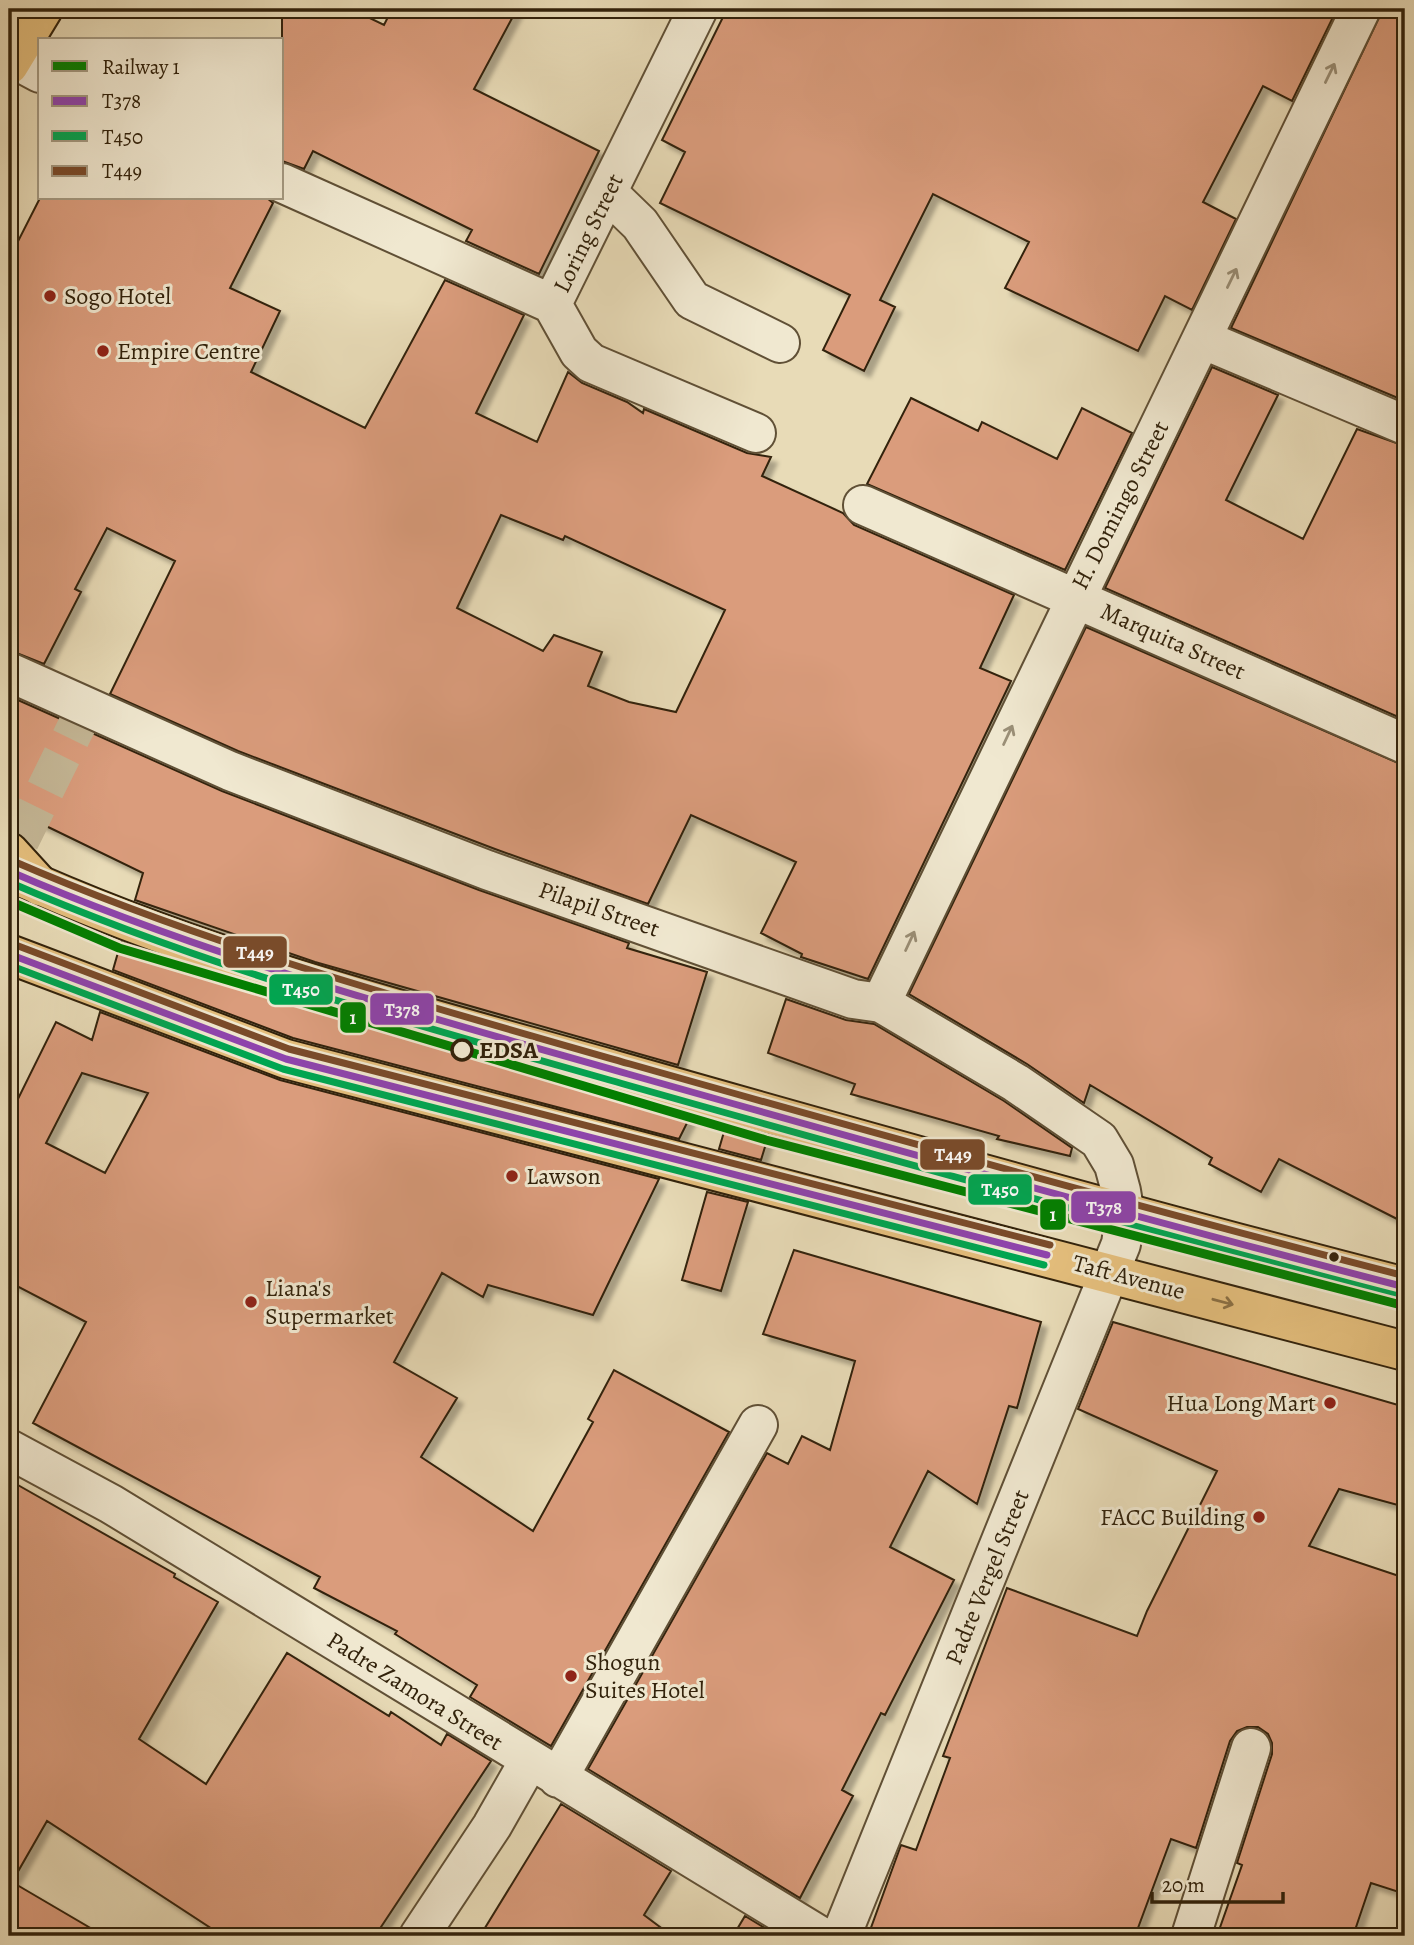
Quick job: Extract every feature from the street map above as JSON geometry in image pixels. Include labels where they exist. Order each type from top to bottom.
[{"type":"main road","points":[[20,65],[43,9]]},
{"type":"main road","points":[[18,861],[309,984],[1125,1215],[1405,1287]]},
{"type":"main road","name":"Taft Avenue","points":[[9,954],[286,1059],[1405,1351]]},
{"type":"street","name":"Loring Street","points":[[284,184],[552,304],[698,9]]},
{"type":"street","name":"H. Domingo Street","points":[[881,1003],[1074,597],[1361,9]]},
{"type":"street","points":[[608,193],[640,224],[692,300],[780,343]]},
{"type":"street","points":[[552,304],[579,352],[591,363],[756,433]]},
{"type":"street","points":[[1202,339],[1405,425]]},
{"type":"street","name":"Marquita Street","points":[[863,505],[1405,744]]},
{"type":"street","name":"Pilapil Street","points":[[9,671],[84,710],[230,771],[487,870],[853,999],[881,1003],[1016,1083],[1099,1140],[1114,1165],[1125,1215]]},
{"type":"street","name":"Padre Vergel Street","points":[[841,1936],[1110,1272],[1121,1244],[1125,1215]]},
{"type":"street","points":[[419,1936],[492,1826],[544,1770],[758,1425]]},
{"type":"street","name":"Padre Zamora Street","points":[[9,1449],[111,1504],[820,1936]]},
{"type":"street","points":[[1191,1936],[1251,1748]]},
{"type":"building","points":[[282,9],[351,9],[384,25],[392,9],[517,9],[474,89],[599,151],[539,274],[466,241],[472,230],[313,151],[304,169],[284,162]]},
{"type":"building","points":[[727,9],[1337,9],[1292,101],[1263,86],[1203,202],[1236,219],[1192,310],[1165,296],[1138,351],[1005,288],[1029,242],[933,194],[880,300],[895,307],[864,371],[823,350],[850,295],[660,203],[685,152],[662,140]]},
{"type":"building","points":[[1383,9],[1405,9],[1405,401],[1231,328]]},
{"type":"building","points":[[39,200],[269,200],[273,203],[230,288],[280,311],[251,372],[365,428],[445,280],[524,315],[476,413],[537,442],[568,372],[582,383],[627,402],[643,413],[644,409],[747,453],[771,457],[762,476],[843,513],[854,525],[1014,595],[980,668],[1011,681],[868,979],[801,957],[802,954],[761,933],[796,862],[691,815],[648,904],[238,751],[110,694],[175,561],[107,528],[75,589],[81,592],[44,664],[9,650],[9,259]],"holes":[[[501,515],[563,540],[565,536],[725,610],[676,712],[629,702],[588,686],[602,652],[554,635],[543,651],[457,608]]]},
{"type":"building","points":[[1212,367],[1278,395],[1226,500],[1303,539],[1357,429],[1405,446],[1405,720],[1105,588]]},
{"type":"building","points":[[911,398],[978,431],[982,422],[1057,459],[1082,408],[1132,433],[1065,570],[867,484]]},
{"type":"building","points":[[1086,627],[1405,766],[1405,1223],[1279,1159],[1261,1192],[1209,1164],[1212,1158],[1090,1085],[1084,1103],[1027,1064],[909,994]]},
{"type":"building","points":[[9,696],[222,791],[479,890],[629,943],[627,948],[707,972],[678,1065],[315,962],[135,900],[143,873],[9,808]]},
{"type":"building","points":[[121,942],[302,1003],[691,1115],[679,1139],[293,1038],[113,970]]},
{"type":"building","points":[[786,999],[846,1020],[874,1024],[1004,1101],[1072,1148],[1070,1156],[997,1139],[999,1136],[851,1094],[855,1084],[768,1053]]},
{"type":"building","points":[[100,1012],[280,1080],[659,1179],[593,1315],[488,1285],[483,1297],[442,1273],[394,1362],[457,1398],[421,1457],[533,1531],[593,1422],[588,1419],[614,1370],[729,1432],[551,1746],[470,1697],[477,1685],[395,1634],[397,1631],[314,1588],[320,1577],[33,1423],[86,1322],[9,1282],[9,1117],[56,1022],[92,1040]],"holes":[[[82,1073],[148,1093],[105,1173],[46,1143]]]},
{"type":"building","points":[[726,1125],[768,1137],[761,1160],[719,1149]]},
{"type":"building","points":[[707,1192],[748,1202],[721,1291],[682,1280]]},
{"type":"building","points":[[794,1250],[1041,1322],[1017,1408],[1009,1406],[977,1504],[928,1471],[890,1547],[954,1580],[885,1715],[881,1713],[842,1790],[853,1796],[800,1898],[588,1769],[767,1453],[788,1464],[802,1436],[830,1450],[855,1361],[763,1334]]},
{"type":"building","points":[[1113,1322],[1405,1407],[1405,1507],[1339,1489],[1309,1546],[1405,1578],[1405,1894],[1371,1883],[1353,1936],[1217,1936],[1242,1865],[1237,1863],[1272,1754],[1272,1743],[1268,1734],[1258,1727],[1247,1727],[1237,1731],[1230,1741],[1196,1848],[1171,1839],[1135,1936],[868,1936],[901,1845],[916,1850],[950,1758],[943,1756],[1007,1588],[1137,1636],[1217,1471],[1078,1409]]},
{"type":"building","points":[[9,1480],[175,1574],[174,1577],[218,1602],[139,1739],[206,1784],[287,1653],[389,1716],[391,1712],[441,1745],[447,1734],[491,1761],[375,1936],[223,1936],[47,1821],[12,1882],[104,1936],[9,1936]]},
{"type":"building","points":[[561,1804],[671,1871],[644,1915],[672,1936],[480,1936]]},
{"type":"building","points":[[745,1916],[778,1936],[733,1936]]},
{"type":"tunnel","points":[[20,841],[82,715]]},
{"type":"rail line","name":"1","points":[[9,901],[119,948],[766,1140],[1405,1306]]},
{"type":"transit line","name":"T449","points":[[13,861],[164,921],[318,973],[920,1145],[1405,1276]]},
{"type":"transit line","name":"T378","points":[[9,871],[161,931],[315,983],[1016,1183],[1405,1287]]},
{"type":"transit line","name":"T450","points":[[9,882],[160,942],[314,994],[917,1166],[1402,1297]]},
{"type":"transit line","name":"T449","points":[[13,944],[289,1049],[1050,1245]]},
{"type":"transit line","name":"T378","points":[[9,954],[286,1059],[1047,1255]]},
{"type":"transit line","name":"T450","points":[[9,965],[283,1069],[1044,1265]]},
{"type":"place","name":"Sogo Hotel","points":[[50,296]]},
{"type":"place","name":"Empire Centre","points":[[103,351]]},
{"type":"place","name":"EDSA","points":[[462,1050]]},
{"type":"place","name":"Lawson","points":[[512,1176]]},
{"type":"place","name":"Liana's Supermarket","points":[[251,1302]]},
{"type":"place","name":"Hua Long Mart","points":[[1330,1403]]},
{"type":"place","name":"FACC Building","points":[[1259,1517]]},
{"type":"place","name":"Shogun Suites Hotel","points":[[571,1676]]}]
